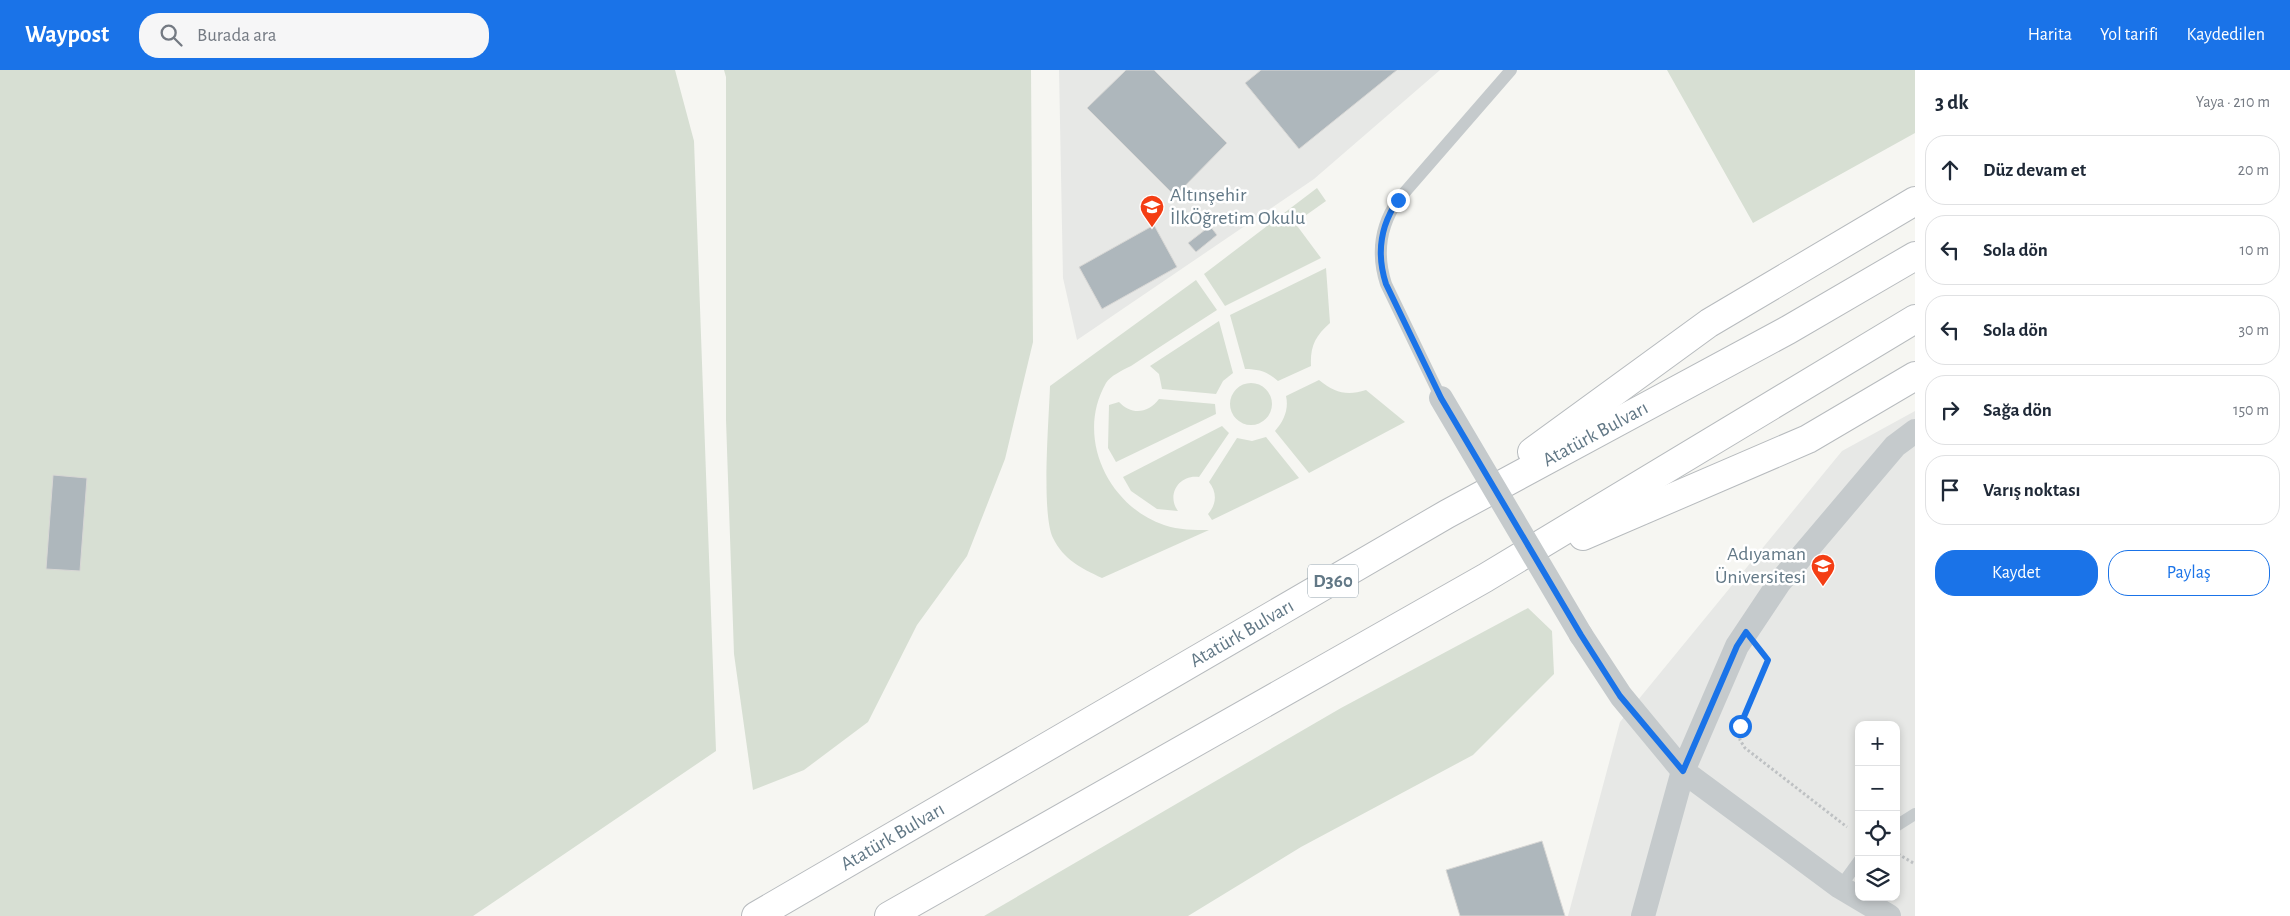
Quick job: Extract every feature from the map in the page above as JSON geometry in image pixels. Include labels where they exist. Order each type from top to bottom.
[{"type":"highway","points":[[1447,514],[1709,323],[1915,200]]},
{"type":"highway","name":"Atatürk Bulvarı","points":[[756,916],[1447,514],[1788,330],[1915,256]]},
{"type":"highway","points":[[889,916],[1485,578],[1915,319]]},
{"type":"highway","points":[[1485,578],[1808,439],[1915,376]]},
{"type":"street","points":[[1441,398],[1581,635],[1620,696],[1683,771],[1840,887],[1889,916]]},
{"type":"street","points":[[1643,916],[1683,771],[1737,646],[1778,583],[1895,446],[1915,431]]},
{"type":"lane","points":[[1441,398],[1386,284],[1382,270],[1381,240],[1390,212],[1398,200],[1511,70]]},
{"type":"lane","points":[[1900,823],[1915,814]]},
{"type":"lane","points":[[1840,887],[1855,866]]},
{"type":"path","points":[[1746,632],[1768,660],[1740,726],[1740,740],[1745,748],[1847,826]]},
{"type":"path","points":[[1900,855],[1915,864]]},
{"type":"shaded area","points":[[0,70],[675,70],[694,141],[716,751],[473,916],[0,916]]},
{"type":"shaded area","points":[[724,70],[1031,70],[1033,342],[1005,459],[967,556],[917,625],[868,722],[804,770],[753,790],[734,654],[726,420],[726,77]]},
{"type":"shaded area","name":"Altınşehir İlkÖğretim Okulu","points":[[1059,70],[1440,70],[1314,179],[1077,340],[1063,278]]},
{"type":"shaded area","points":[[1667,70],[1915,70],[1915,133],[1753,223]]},
{"type":"shaded area","points":[[1317,188],[1326,201],[1295,223],[1321,258],[1225,306],[1204,274]]},
{"type":"shaded area","points":[[1326,268],[1330,323],[1314,342],[1311,353],[1311,366],[1278,381],[1271,375],[1263,372],[1245,369],[1230,315]]},
{"type":"shaded area","points":[[1196,280],[1217,310],[1110,378],[1097,404],[1094,425],[1096,447],[1102,467],[1113,486],[1127,502],[1144,516],[1164,525],[1181,529],[1209,530],[1102,578],[1080,567],[1068,558],[1057,546],[1049,526],[1047,508],[1047,442],[1050,386]]},
{"type":"shaded area","points":[[1219,321],[1233,373],[1223,381],[1216,394],[1162,389],[1159,374],[1150,366]]},
{"type":"shaded area","points":[[1319,380],[1330,388],[1341,392],[1353,393],[1366,390],[1405,422],[1309,473],[1275,431],[1285,415],[1287,406],[1286,396]]},
{"type":"shaded area","points":[[1255,383],[1263,386],[1269,392],[1272,404],[1269,416],[1263,422],[1247,425],[1239,422],[1233,416],[1230,400],[1233,392],[1239,386]]},
{"type":"shaded area","points":[[1159,399],[1215,404],[1216,414],[1116,462],[1108,448],[1109,405],[1119,402],[1129,409],[1139,411],[1150,408]]},
{"type":"shaded area","name":"Adıyaman Üniversitesi","points":[[1915,411],[1915,916],[1568,916],[1620,722],[1842,451]]},
{"type":"shaded area","points":[[1222,426],[1229,433],[1199,477],[1186,479],[1176,487],[1173,499],[1178,511],[1157,509],[1131,491],[1123,477]]},
{"type":"shaded area","points":[[1266,437],[1299,478],[1212,520],[1208,514],[1213,506],[1215,494],[1209,482],[1237,438],[1252,441]]},
{"type":"shaded area","points":[[1528,608],[1552,631],[1554,674],[1473,755],[1301,847],[1188,916],[984,916],[1341,708]]},
{"type":"building","points":[[1126,70],[1154,70],[1227,143],[1175,196],[1087,108]]},
{"type":"building","points":[[1261,70],[1397,70],[1299,149],[1245,83]]},
{"type":"building","points":[[1154,225],[1177,267],[1102,309],[1079,267]]},
{"type":"building","points":[[1210,226],[1217,235],[1196,252],[1188,243]]},
{"type":"building","points":[[53,475],[87,478],[80,571],[46,569]]},
{"type":"building","points":[[1542,841],[1565,916],[1460,916],[1446,870]]},
{"type":"place","name":"Altınşehir İlkÖğretim Okulu","points":[[1152,228]]},
{"type":"place","name":"Adıyaman Üniversitesi","points":[[1823,587]]},
{"type":"route","points":[[1398,200],[1384,226],[1381,240],[1380,255],[1386,284],[1441,398],[1581,635],[1620,696],[1683,771],[1737,646],[1746,632],[1768,660],[1740,726]]}]
